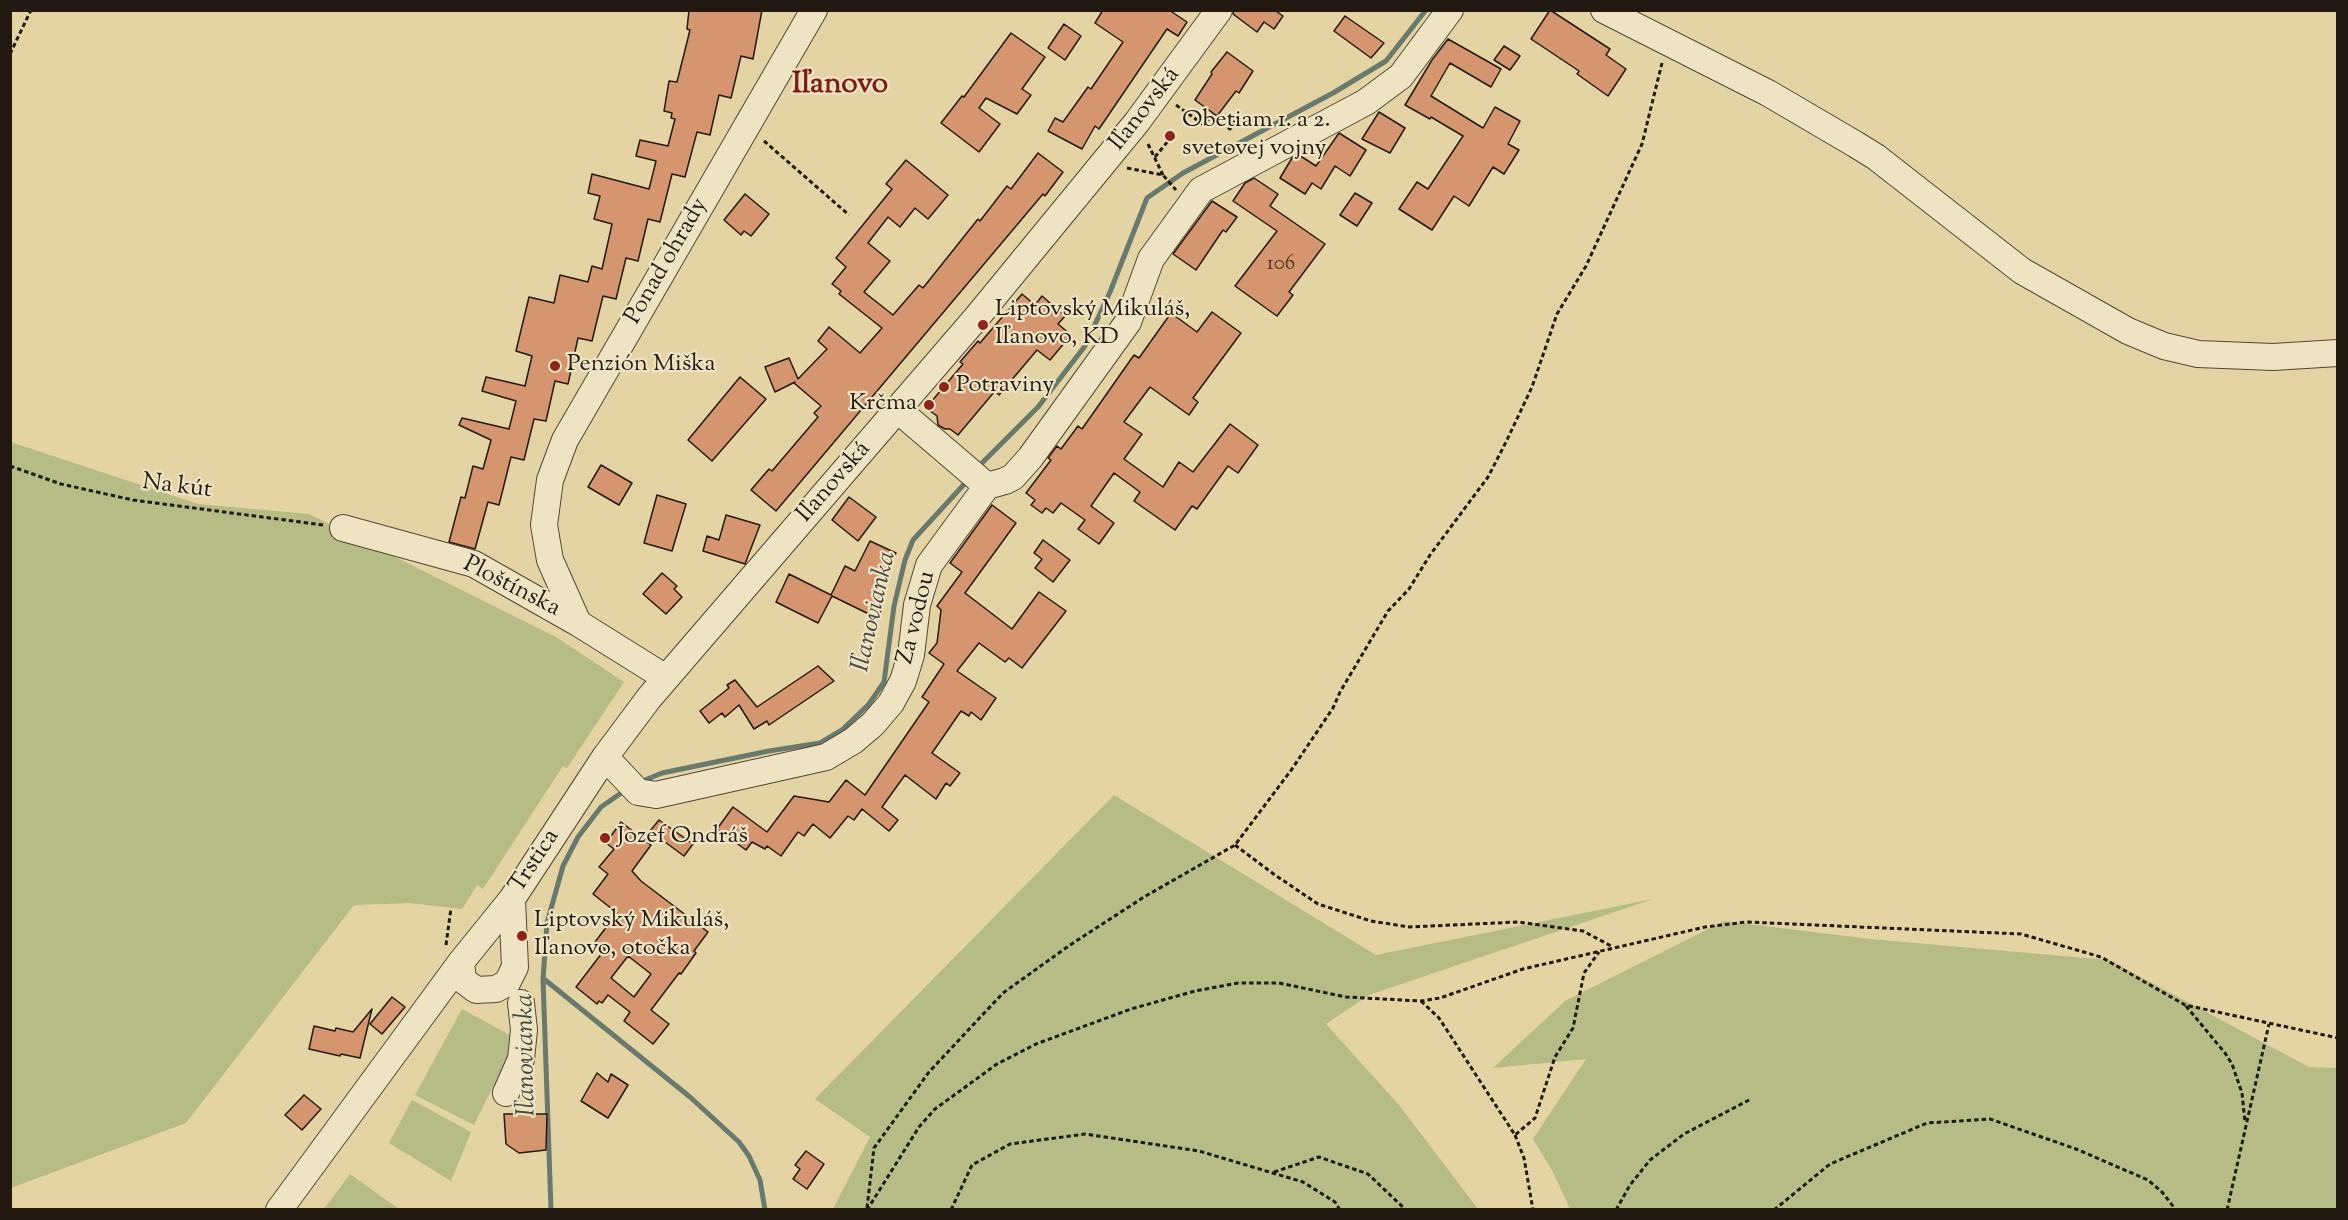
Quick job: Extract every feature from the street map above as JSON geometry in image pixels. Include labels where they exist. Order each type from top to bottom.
[{"type":"street","name":"Ponad ohrady","points":[[578,622],[550,560],[544,525],[550,480],[565,440],[814,10]]},
{"type":"street","name":"Iľanovská","points":[[605,757],[666,678],[898,410],[1109,157],[1166,86],[1219,10]]},
{"type":"street","points":[[898,410],[979,478],[1005,481],[1012,477],[1030,458],[1128,322],[1151,259],[1201,190],[1366,102],[1401,76],[1450,10]]},
{"type":"street","points":[[1604,10],[1804,113],[1855,144],[1876,157],[2029,276],[2128,331],[2164,346],[2198,354],[2273,357],[2337,353]]},
{"type":"street","name":"Za vodou","points":[[605,757],[632,785],[657,795],[811,761],[840,749],[873,724],[891,702],[903,681],[911,655],[917,605],[929,565],[979,478]]},
{"type":"street","name":"Ploštínska","points":[[343,528],[474,564],[578,622],[666,678]]},
{"type":"street","name":"Trstica","points":[[279,1209],[461,962],[512,899],[605,757]]},
{"type":"street","points":[[461,962],[463,980],[476,990],[496,989],[507,983],[515,967],[512,899]]},
{"type":"street","points":[[506,1093],[521,1059],[524,1030],[521,1003]]},
{"type":"path","points":[[10,54],[31,10]]},
{"type":"path","points":[[867,1209],[874,1148],[930,1072],[1003,993],[1070,945],[1144,897],[1235,844],[1333,708],[1340,692],[1388,611],[1409,589],[1430,555],[1488,477],[1532,387],[1557,314],[1586,266],[1642,144],[1658,37]]},
{"type":"path","points":[[1172,102],[1204,125],[1212,115],[1230,129],[1239,115]]},
{"type":"path","points":[[1145,138],[1164,176],[1176,191]]},
{"type":"path","points":[[1155,157],[1168,141]]},
{"type":"path","points":[[765,142],[849,215]]},
{"type":"path","points":[[1128,160],[1122,167],[1164,176]]},
{"type":"path","name":"Na kút","points":[[10,466],[61,484],[133,500],[237,512],[343,528]]},
{"type":"path","points":[[1235,844],[1318,904],[1371,921],[1409,927],[1518,922],[1583,931],[1615,948]]},
{"type":"path","points":[[867,1209],[919,1126],[935,1109],[997,1064],[1056,1036],[1165,998],[1238,983],[1279,983],[1346,997],[1420,1001],[1440,998],[1523,969],[1705,927],[1747,922],[2021,934],[2101,957],[2185,1005],[2337,1038]]},
{"type":"path","points":[[1515,1135],[1535,1118],[1556,1057],[1573,1028],[1584,973],[1600,951]]},
{"type":"path","points":[[1420,1001],[1439,1018],[1515,1135],[1524,1158],[1533,1209]]},
{"type":"path","points":[[2185,1005],[2225,1053],[2235,1070],[2242,1093],[2246,1127]]},
{"type":"path","points":[[2227,1209],[2270,1023]]},
{"type":"path","points":[[1616,1209],[1630,1185],[1650,1161],[1684,1134],[1751,1099]]},
{"type":"path","points":[[1774,1209],[1830,1164],[1894,1137],[1927,1124],[1990,1119],[2076,1149],[2148,1180],[2176,1209]]},
{"type":"path","points":[[951,1209],[972,1165],[1010,1144],[1085,1134],[1199,1151],[1303,1182],[1335,1202],[1340,1209]]},
{"type":"path","points":[[1272,1173],[1319,1157],[1368,1174],[1406,1209]]},
{"type":"green space","points":[[11,442],[198,504],[309,514],[556,637],[624,682],[567,768],[563,766],[483,889],[477,885],[462,909],[410,903],[354,905],[186,1123],[11,1188]]},
{"type":"green space","points":[[1114,795],[1376,955],[1653,899],[1369,995],[1326,1024],[1399,1105],[1478,1209],[833,1209],[870,1137],[815,1099]]},
{"type":"green space","points":[[1724,921],[1870,939],[2109,960],[2309,1067],[2337,1068],[2337,1209],[1570,1209],[1553,1172],[1533,1139],[1586,1059],[1493,1068],[1565,1001]]},
{"type":"green space","points":[[462,1009],[517,1039],[474,1125],[415,1095]]},
{"type":"green space","points":[[412,1100],[471,1132],[451,1181],[389,1143]]},
{"type":"green space","points":[[350,1174],[399,1209],[324,1209]]},
{"type":"building","points":[[689,10],[762,10],[753,59],[741,56],[731,98],[719,95],[710,135],[697,132],[685,177],[672,174],[660,222],[648,219],[638,261],[626,258],[616,299],[603,296],[592,341],[578,338],[568,384],[555,381],[546,421],[534,419],[524,460],[511,457],[499,505],[488,502],[475,549],[449,542],[461,497],[465,498],[473,466],[483,469],[491,440],[459,425],[462,418],[509,429],[516,401],[482,391],[486,377],[525,386],[532,356],[516,351],[529,297],[554,303],[560,275],[588,282],[592,266],[602,269],[612,224],[594,219],[600,196],[588,193],[592,174],[649,189],[656,161],[636,156],[640,140],[668,146],[675,119],[671,118],[672,113],[664,111],[669,81],[677,82],[690,30],[687,29]]},
{"type":"building","points":[[1103,10],[1169,10],[1187,22],[1178,36],[1167,29],[1099,129],[1095,126],[1082,149],[1048,131],[1055,118],[1063,122],[1088,87],[1091,89],[1123,42],[1095,23]]},
{"type":"building","points":[[1234,10],[1276,11],[1283,16],[1274,29],[1264,22],[1257,32],[1233,14]]},
{"type":"building","points":[[1550,10],[1610,49],[1606,55],[1626,69],[1608,96],[1577,74],[1579,71],[1531,39]]},
{"type":"building","points":[[1345,16],[1384,43],[1371,58],[1334,31]]},
{"type":"building","points":[[1064,24],[1081,36],[1065,60],[1048,48]]},
{"type":"building","points":[[1011,33],[1045,57],[1022,89],[1031,95],[1017,114],[986,98],[979,108],[1000,124],[979,152],[941,123],[962,96],[964,97]]},
{"type":"building","points":[[1448,39],[1501,69],[1491,87],[1450,63],[1431,96],[1483,128],[1495,107],[1520,121],[1508,144],[1519,150],[1504,174],[1493,167],[1469,206],[1454,196],[1432,230],[1399,209],[1417,182],[1428,189],[1463,136],[1405,105],[1432,60]]},
{"type":"building","points":[[1504,46],[1520,56],[1510,70],[1494,60]]},
{"type":"building","points":[[1227,52],[1253,71],[1239,93],[1236,91],[1217,116],[1195,100],[1212,74],[1211,72]]},
{"type":"building","points":[[1379,112],[1405,128],[1390,153],[1362,139]]},
{"type":"building","points":[[1339,133],[1366,150],[1350,176],[1335,166],[1321,189],[1312,183],[1305,194],[1280,178],[1292,158],[1299,155],[1316,166]]},
{"type":"building","points":[[1038,153],[1063,172],[776,511],[751,490],[769,469],[772,471],[818,417],[814,413],[821,406],[795,382],[775,392],[765,367],[789,358],[798,379],[827,349],[818,341],[829,327],[860,353],[882,328],[839,294],[841,291],[832,284],[846,267],[836,258],[892,189],[886,184],[906,160],[948,195],[928,219],[915,208],[900,227],[888,217],[868,243],[890,261],[864,292],[893,315],[919,285],[923,288],[978,219],[980,221],[1007,186],[1011,189]]},
{"type":"building","points":[[1254,178],[1278,194],[1270,206],[1325,244],[1289,292],[1293,295],[1277,316],[1235,286],[1277,231],[1233,201],[1245,183]]},
{"type":"building","points":[[1355,193],[1372,203],[1357,226],[1340,215]]},
{"type":"building","points":[[745,194],[769,214],[751,236],[744,231],[741,235],[724,220]]},
{"type":"building","points":[[1212,201],[1237,217],[1226,232],[1223,230],[1196,270],[1173,254]]},
{"type":"building","points":[[1022,294],[1035,305],[1042,296],[1065,316],[1058,324],[1071,335],[1050,360],[1037,350],[999,395],[995,391],[958,435],[938,425],[937,416],[926,408],[963,364],[960,362],[978,341],[980,343]]},
{"type":"building","points":[[1212,312],[1241,333],[1193,398],[1198,402],[1189,415],[1150,387],[1124,422],[1142,434],[1124,459],[1163,487],[1179,462],[1193,472],[1230,424],[1258,445],[1238,473],[1228,466],[1197,509],[1192,506],[1175,530],[1134,501],[1140,492],[1114,473],[1091,506],[1114,523],[1099,544],[1078,529],[1085,520],[1061,503],[1053,513],[1046,508],[1042,513],[1031,505],[1035,500],[1026,493],[1051,460],[1048,458],[1057,446],[1061,449],[1078,426],[1082,429],[1134,355],[1139,358],[1171,313],[1197,332]]},
{"type":"building","points":[[740,377],[766,399],[712,461],[688,440]]},
{"type":"building","points":[[601,465],[632,483],[619,505],[588,487]]},
{"type":"building","points":[[657,495],[686,504],[672,551],[644,543]]},
{"type":"building","points":[[849,497],[876,517],[858,541],[832,520]]},
{"type":"building","points":[[992,505],[1016,523],[965,593],[1012,629],[1039,592],[1066,611],[1022,668],[1009,658],[1005,662],[979,643],[957,671],[996,698],[981,720],[971,712],[969,716],[961,711],[932,753],[960,773],[950,786],[946,783],[936,799],[905,775],[882,807],[898,820],[889,831],[862,809],[854,820],[848,816],[830,838],[813,824],[804,836],[798,832],[781,856],[767,846],[765,849],[752,842],[746,850],[717,829],[733,807],[767,832],[794,796],[829,802],[846,780],[865,795],[929,702],[922,697],[944,664],[929,653],[937,643],[941,610],[937,606],[962,572],[950,563]]},
{"type":"building","points":[[726,515],[760,525],[745,564],[703,551],[707,536],[719,540]]},
{"type":"building","points":[[1043,540],[1070,560],[1053,582],[1035,568],[1042,559],[1034,553]]},
{"type":"building","points":[[870,541],[896,553],[880,584],[885,586],[879,619],[832,596],[818,623],[776,602],[789,574],[831,595],[845,566],[855,571]]},
{"type":"building","points":[[662,573],[677,586],[674,589],[682,597],[666,614],[643,594]]},
{"type":"building","points":[[818,666],[834,681],[769,725],[767,721],[754,729],[739,705],[725,717],[722,713],[709,723],[700,711],[729,688],[727,685],[735,680],[757,707]]},
{"type":"building","points":[[659,820],[693,844],[684,856],[650,831]]},
{"type":"building","points":[[621,822],[651,845],[632,871],[641,881],[708,932],[681,974],[679,973],[651,1010],[669,1024],[653,1044],[624,1021],[630,1012],[608,995],[602,1003],[599,1001],[597,1004],[576,987],[605,949],[595,942],[617,913],[593,894],[608,874],[599,867],[614,849],[606,843]],"holes":[[[628,956],[651,974],[634,997],[611,978]]]},
{"type":"building","points":[[392,997],[405,1007],[382,1034],[370,1024]]},
{"type":"building","points":[[372,1009],[360,1058],[309,1049],[314,1026],[353,1032]]},
{"type":"building","points":[[597,1073],[608,1082],[611,1074],[628,1085],[608,1118],[581,1101]]},
{"type":"building","points":[[304,1095],[321,1109],[302,1130],[285,1115]]},
{"type":"building","points":[[504,1114],[547,1114],[546,1150],[519,1153],[506,1144]]},
{"type":"building","points":[[806,1151],[824,1164],[807,1189],[793,1179],[800,1169],[795,1165]]},
{"type":"waterway","name":"Iľanovianka","points":[[977,468],[1038,407],[1085,346],[1110,292],[1147,198],[1183,173],[1333,93],[1386,61],[1426,10]]},
{"type":"waterway","name":"Iľanovianka","points":[[638,783],[662,773],[820,743],[842,730],[869,704],[884,682],[894,606],[905,560],[913,540],[968,480]]},
{"type":"waterway","name":"Iľanovianka","points":[[551,1210],[543,979],[547,923],[563,866],[578,837],[601,807],[627,789]]},
{"type":"waterway","points":[[544,979],[690,1097],[739,1142],[749,1156],[760,1180],[765,1210]]},
{"type":"place","name":"Obetiam 1. a 2. svetovej vojny","points":[[1170,136]]},
{"type":"place","name":"Liptovský Mikuláš, Iľanovo, KD","points":[[983,325]]},
{"type":"place","name":"Penzión Miška","points":[[555,366]]},
{"type":"place","name":"Potraviny","points":[[944,387]]},
{"type":"place","name":"Krčma","points":[[929,405]]},
{"type":"place","name":"Jozef Ondráš","points":[[605,838]]},
{"type":"place","name":"Liptovský Mikuláš, Iľanovo, otočka","points":[[522,936]]},
{"type":"district","name":"Iľanovo","points":[[840,87]]}]
